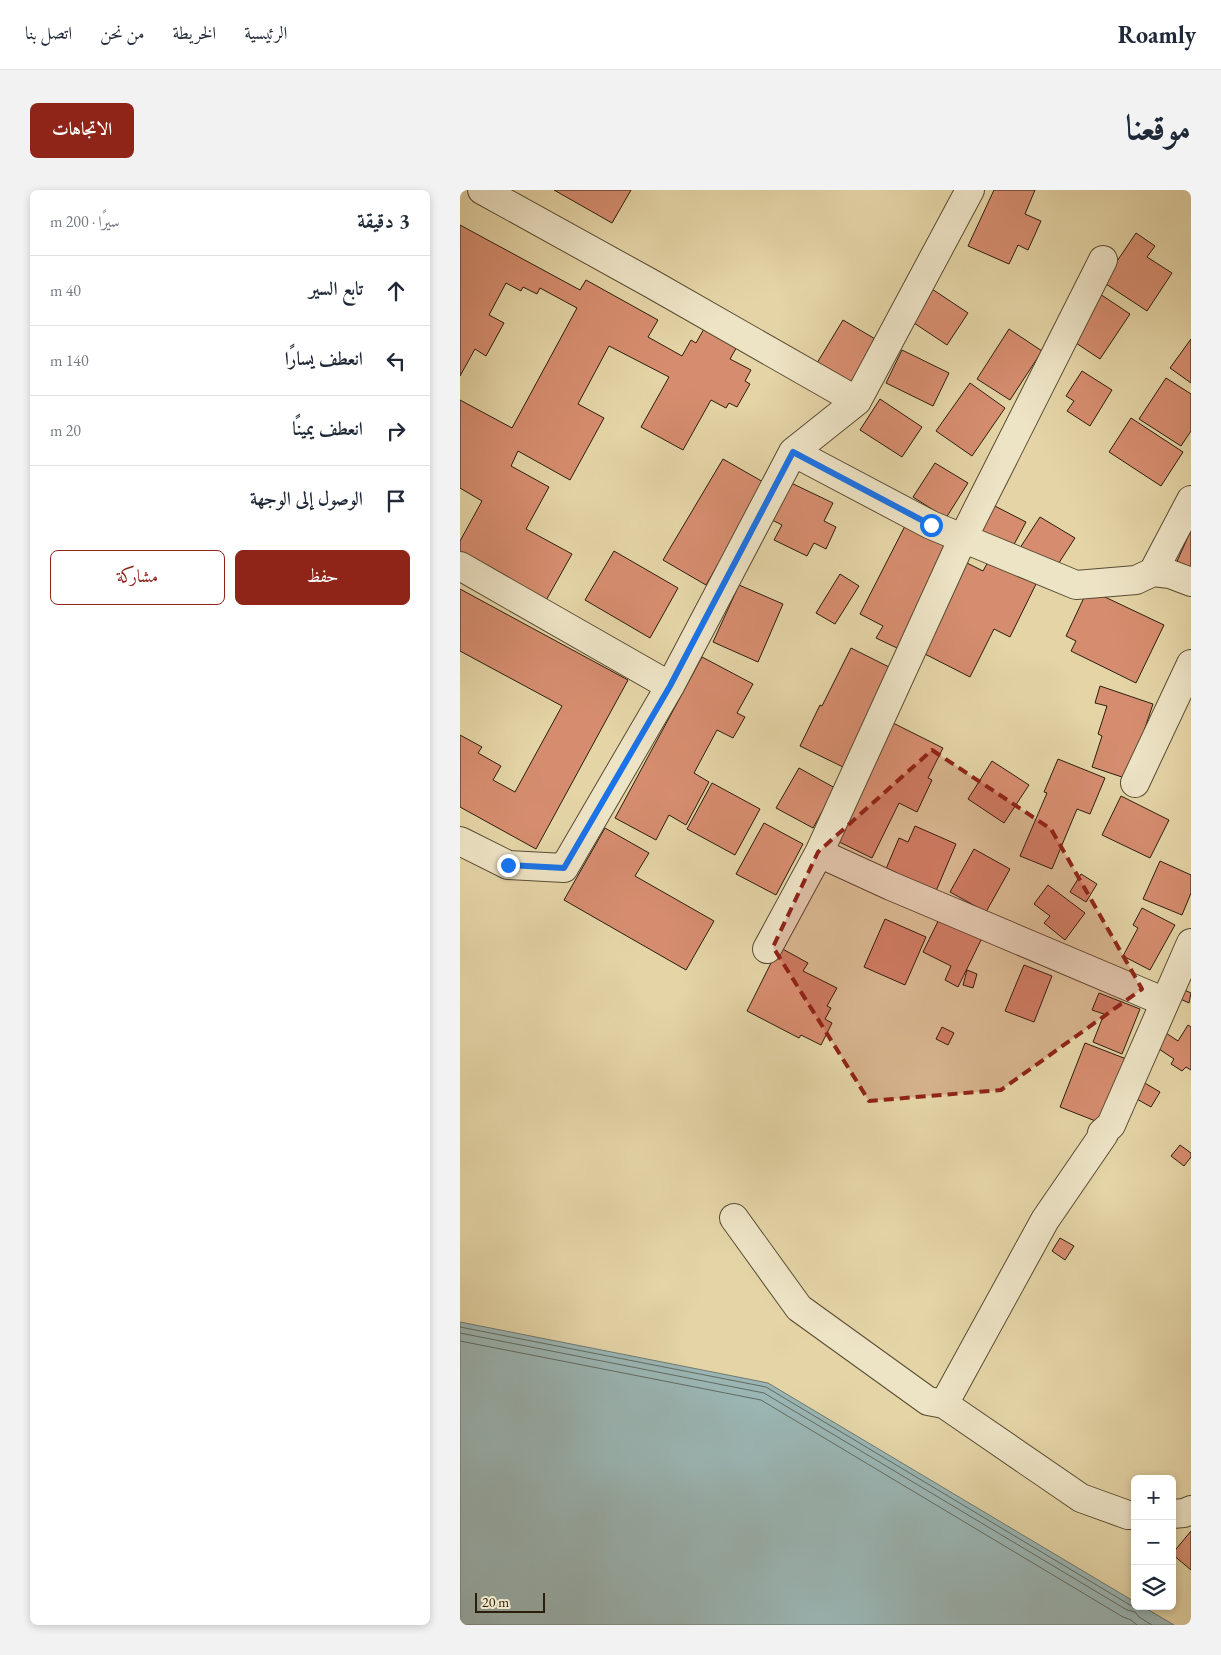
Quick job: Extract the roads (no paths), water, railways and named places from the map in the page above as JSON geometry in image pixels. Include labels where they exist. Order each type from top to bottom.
[{"type":"street","points":[[482,190],[857,401]]},
{"type":"street","points":[[460,841],[508,865],[564,868],[670,686],[793,452],[857,401],[970,190]]},
{"type":"street","points":[[767,949],[819,853],[963,538],[1103,260]]},
{"type":"street","points":[[793,452],[931,525],[1076,585],[1136,580],[1153,572],[1170,574],[1191,582]]},
{"type":"street","points":[[1153,572],[1191,500]]},
{"type":"street","points":[[460,566],[670,686]]},
{"type":"street","points":[[1134,783],[1191,664]]},
{"type":"street","points":[[819,853],[1165,1002]]},
{"type":"street","points":[[944,1404],[1045,1220],[1104,1134],[1102,1133],[1111,1125],[1191,942]]},
{"type":"street","points":[[734,1218],[799,1308],[928,1401],[944,1404],[1081,1498],[1131,1515]]},
{"type":"street","points":[[1176,1514],[1191,1510]]},
{"type":"water","points":[[460,1322],[768,1383],[1131,1600],[1131,1610],[1149,1610],[1174,1625],[460,1625]]}]
